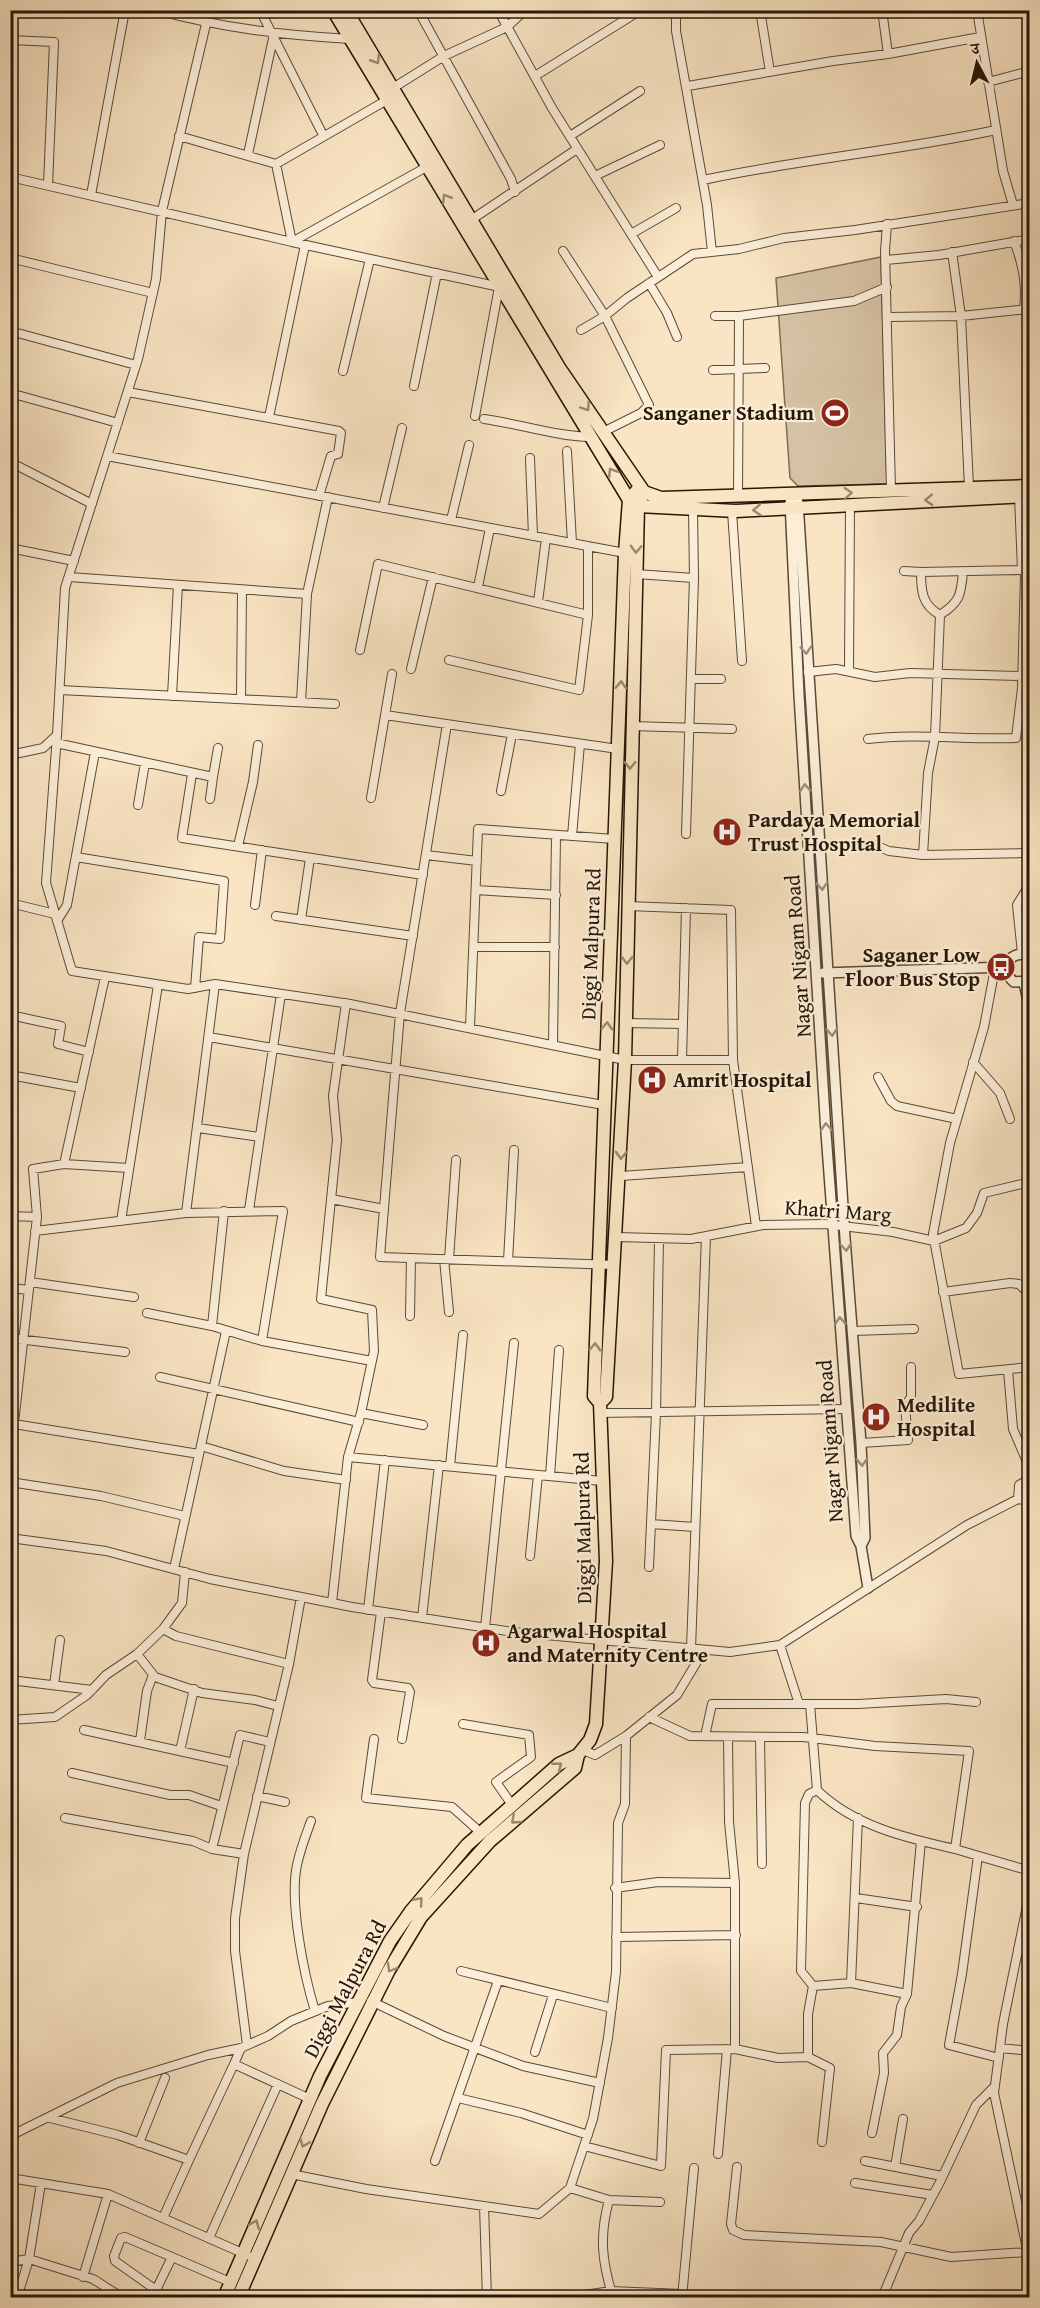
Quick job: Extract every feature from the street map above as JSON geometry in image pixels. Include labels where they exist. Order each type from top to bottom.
[{"type":"main road","points":[[333,10],[387,100],[471,220],[504,284],[642,490],[661,498],[738,497],[849,504],[1024,496]]},
{"type":"main road","points":[[346,10],[393,88],[432,164],[504,284],[591,437],[634,503],[693,510],[732,511],[891,490],[1029,486]]},
{"type":"main road","name":"Diggi Malpura Rd","points":[[238,2298],[291,2174],[374,2001],[421,1917],[490,1841],[575,1768],[580,1752],[590,1740],[596,1724],[606,1561],[600,1408],[594,1396],[598,1265],[625,553],[634,503],[642,490]]},
{"type":"main road","name":"Diggi Malpura Rd","points":[[600,1408],[606,1397],[621,1176],[636,574],[634,503]]},
{"type":"main road","name":"Diggi Malpura Rd","points":[[224,2298],[310,2099],[390,1941],[411,1911],[480,1832],[568,1758],[580,1752]]},
{"type":"street","points":[[91,195],[125,10]]},
{"type":"street","points":[[156,10],[206,24],[274,34],[350,39]]},
{"type":"street","points":[[260,10],[323,135]]},
{"type":"street","points":[[418,10],[511,179],[515,192]]},
{"type":"street","points":[[498,10],[577,149],[658,277]]},
{"type":"street","points":[[393,88],[444,56],[507,27],[525,10]]},
{"type":"street","points":[[535,76],[645,10]]},
{"type":"street","points":[[673,10],[676,13],[681,56],[688,86],[712,252]]},
{"type":"street","points":[[759,10],[770,72]]},
{"type":"street","points":[[882,10],[888,54]]},
{"type":"street","points":[[977,10],[996,130],[1012,205]]},
{"type":"street","points":[[206,24],[162,211],[153,293],[136,365],[65,588],[46,884],[72,971],[158,985],[195,988],[215,984],[346,1003],[625,1060],[733,1060]]},
{"type":"street","points":[[248,154],[274,34]]},
{"type":"street","points":[[688,86],[980,37]]},
{"type":"street","points":[[10,40],[54,42],[48,185]]},
{"type":"street","points":[[988,82],[1029,71]]},
{"type":"street","points":[[570,136],[640,91]]},
{"type":"street","points":[[276,164],[387,100]]},
{"type":"street","points":[[702,180],[825,156],[951,140],[996,130]]},
{"type":"street","points":[[179,136],[248,154],[276,164]]},
{"type":"street","points":[[595,176],[660,145]]},
{"type":"street","points":[[471,220],[577,149]]},
{"type":"street","points":[[276,164],[292,242]]},
{"type":"street","points":[[292,242],[432,164]]},
{"type":"street","points":[[10,177],[305,245],[437,273],[504,284],[475,416]]},
{"type":"street","points":[[581,330],[605,316],[693,254],[739,249],[784,238],[855,231],[887,224],[1029,203]]},
{"type":"street","points":[[631,234],[676,208]]},
{"type":"street","points":[[887,224],[891,490]]},
{"type":"street","points":[[886,260],[1029,239]]},
{"type":"street","points":[[888,317],[1027,312],[1023,267],[1014,241]]},
{"type":"street","points":[[269,417],[305,245]]},
{"type":"street","points":[[563,251],[605,316],[648,405],[640,413],[603,432]]},
{"type":"street","points":[[952,252],[961,316],[969,487]]},
{"type":"street","points":[[10,258],[153,293]]},
{"type":"street","points":[[343,370],[370,259]]},
{"type":"street","points":[[414,386],[437,273]]},
{"type":"street","points":[[649,283],[667,313],[677,337]]},
{"type":"street","points":[[716,316],[740,316],[854,301],[887,288]]},
{"type":"street","points":[[738,497],[740,316]]},
{"type":"street","points":[[10,331],[136,365]]},
{"type":"street","points":[[713,370],[765,368]]},
{"type":"street","points":[[128,392],[339,431],[341,433],[338,454],[327,455],[319,496]]},
{"type":"street","points":[[10,393],[118,423]]},
{"type":"street","points":[[484,419],[512,423],[563,437],[591,437]]},
{"type":"street","points":[[383,508],[402,428]]},
{"type":"street","points":[[451,520],[469,445]]},
{"type":"street","points":[[567,451],[572,543]]},
{"type":"street","points":[[107,456],[625,553]]},
{"type":"street","points":[[530,458],[533,536]]},
{"type":"street","points":[[10,462],[92,504]]},
{"type":"street","points":[[868,739],[1016,738],[1022,676],[1025,572],[1024,496]]},
{"type":"street","points":[[301,702],[307,594],[328,497]]},
{"type":"street","name":"Nagar Nigam Road","points":[[794,501],[808,672],[861,1443],[865,1538],[861,1546]]},
{"type":"street","name":"Nagar Nigam Road","points":[[794,501],[799,695],[833,1226],[856,1536],[861,1546]]},
{"type":"street","points":[[849,504],[849,671]]},
{"type":"street","points":[[686,834],[692,679],[693,510]]},
{"type":"street","points":[[732,511],[742,662]]},
{"type":"street","points":[[478,586],[490,528]]},
{"type":"street","points":[[538,602],[546,538]]},
{"type":"street","points":[[449,660],[579,690],[588,615],[588,546]]},
{"type":"street","points":[[10,548],[74,561]]},
{"type":"street","points":[[360,650],[378,564],[478,586],[588,615]]},
{"type":"street","points":[[904,571],[1025,572]]},
{"type":"street","points":[[921,572],[921,593],[929,609],[940,615]]},
{"type":"street","points":[[940,615],[956,604],[961,590],[963,572]]},
{"type":"street","points":[[636,574],[694,578]]},
{"type":"street","points":[[69,577],[307,594]]},
{"type":"street","points":[[411,669],[433,577]]},
{"type":"street","points":[[172,696],[178,585]]},
{"type":"street","points":[[241,699],[242,590]]},
{"type":"street","points":[[923,855],[925,802],[935,737],[940,615]]},
{"type":"street","points":[[808,672],[836,669],[874,676],[938,674],[1022,676]]},
{"type":"street","points":[[371,798],[392,674]]},
{"type":"street","points":[[692,679],[721,680]]},
{"type":"street","points":[[60,690],[335,704]]},
{"type":"street","points":[[385,716],[618,749]]},
{"type":"street","points":[[447,724],[400,1013],[380,1257],[615,1265]]},
{"type":"street","points":[[631,726],[732,729]]},
{"type":"street","points":[[501,791],[512,734]]},
{"type":"street","points":[[56,739],[95,752],[213,777]]},
{"type":"street","points":[[10,754],[43,748],[56,739]]},
{"type":"street","points":[[238,846],[253,782],[258,744]]},
{"type":"street","points":[[572,836],[580,744]]},
{"type":"street","points":[[210,799],[218,748]]},
{"type":"street","points":[[56,918],[67,905],[95,752]]},
{"type":"street","points":[[138,805],[145,763]]},
{"type":"street","points":[[192,774],[182,837],[423,875]]},
{"type":"street","points":[[470,1027],[478,829],[614,839]]},
{"type":"street","points":[[553,1044],[556,835]]},
{"type":"street","points":[[819,846],[875,844],[889,851],[923,855],[1029,853]]},
{"type":"street","points":[[255,905],[262,850]]},
{"type":"street","points":[[426,855],[477,861]]},
{"type":"street","points":[[76,857],[224,881],[220,939],[199,937],[195,988]]},
{"type":"street","points":[[301,920],[310,858]]},
{"type":"street","points":[[1029,884],[1017,905],[1026,955],[1011,957],[1006,967],[1014,982],[1027,982],[1029,1010]]},
{"type":"street","points":[[476,890],[556,896]]},
{"type":"street","points":[[10,903],[56,918]]},
{"type":"street","points":[[628,906],[730,910],[733,1060],[756,1226]]},
{"type":"street","points":[[682,1060],[686,908]]},
{"type":"street","points":[[276,916],[413,936]]},
{"type":"street","points":[[474,947],[555,947]]},
{"type":"street","points":[[818,972],[1006,967]]},
{"type":"street","points":[[995,968],[984,1027],[950,1143],[933,1234],[959,1374],[1029,1367]]},
{"type":"street","points":[[64,1164],[105,977]]},
{"type":"street","points":[[186,1213],[215,984]]},
{"type":"street","points":[[121,1221],[158,985]]},
{"type":"street","points":[[249,1210],[281,994]]},
{"type":"street","points":[[332,1603],[348,1457],[359,1422],[372,1361],[372,1310],[321,1299],[337,1140],[333,1096],[346,1003]]},
{"type":"street","points":[[10,1015],[61,1026],[58,1044],[89,1052]]},
{"type":"street","points":[[626,1023],[683,1024]]},
{"type":"street","points":[[209,1037],[604,1105]]},
{"type":"street","points":[[973,1062],[1000,1093],[1010,1119]]},
{"type":"street","points":[[10,1076],[81,1088]]},
{"type":"street","points":[[878,1077],[891,1101],[897,1106],[957,1119]]},
{"type":"street","points":[[198,1128],[259,1137]]},
{"type":"street","points":[[508,1261],[514,1150]]},
{"type":"street","points":[[449,1312],[447,1259],[456,1160]]},
{"type":"street","points":[[10,1459],[14,1424],[14,1393],[24,1339],[37,1217],[33,1169],[64,1164],[129,1168]]},
{"type":"street","points":[[621,1176],[748,1167]]},
{"type":"street","points":[[934,1241],[966,1228],[977,1213],[984,1193],[1029,1182]]},
{"type":"street","points":[[331,1199],[384,1209]]},
{"type":"street","points":[[212,1326],[224,1211]]},
{"type":"street","points":[[35,1231],[186,1213],[283,1211],[262,1341]]},
{"type":"street","points":[[10,1216],[37,1217]]},
{"type":"street","name":"Khatri Marg","points":[[617,1237],[659,1239],[706,1236],[756,1226],[833,1226],[893,1232],[934,1241]]},
{"type":"street","points":[[691,1648],[706,1236]]},
{"type":"street","points":[[649,1567],[656,1413],[659,1239]]},
{"type":"street","points":[[410,1316],[411,1258]]},
{"type":"street","points":[[943,1292],[1010,1283],[1019,1284],[1029,1295]]},
{"type":"street","points":[[10,1288],[29,1286],[134,1297]]},
{"type":"street","points":[[147,1313],[212,1326],[262,1341],[372,1361]]},
{"type":"street","points":[[853,1331],[914,1329]]},
{"type":"street","points":[[174,1569],[226,1331]]},
{"type":"street","points":[[450,1466],[463,1335]]},
{"type":"street","points":[[10,1338],[125,1352]]},
{"type":"street","points":[[485,1628],[514,1343]]},
{"type":"street","points":[[550,1476],[559,1350]]},
{"type":"street","points":[[861,1443],[908,1440],[905,1406],[911,1397],[911,1367]]},
{"type":"street","points":[[1008,1370],[1013,1429],[1029,1469]]},
{"type":"street","points":[[160,1377],[359,1422]]},
{"type":"street","points":[[600,1408],[656,1413],[845,1409]]},
{"type":"street","points":[[361,1413],[423,1425]]},
{"type":"street","points":[[14,1424],[200,1450],[284,1471],[346,1480]]},
{"type":"street","points":[[348,1457],[602,1481]]},
{"type":"street","points":[[368,1610],[386,1460]]},
{"type":"street","points":[[422,1618],[439,1465]]},
{"type":"street","points":[[530,1556],[538,1475]]},
{"type":"street","points":[[1018,1499],[1019,1485],[1029,1479]]},
{"type":"street","points":[[10,1482],[101,1496],[185,1516]]},
{"type":"street","points":[[10,1538],[106,1551],[185,1572],[368,1610],[485,1628],[730,1652],[780,1645],[967,1526],[1018,1499],[1029,1502]]},
{"type":"street","points":[[651,1524],[695,1527]]},
{"type":"street","points":[[861,1546],[868,1588]]},
{"type":"street","points":[[10,1720],[55,1717],[92,1690],[106,1675],[137,1654],[163,1629],[182,1603],[185,1572]]},
{"type":"street","points":[[163,2218],[244,2047],[236,1951],[236,1918],[244,1854],[289,1664],[301,1597]]},
{"type":"street","points":[[381,1612],[372,1680],[374,1683],[408,1688],[410,1692],[402,1739]]},
{"type":"street","points":[[163,1629],[176,1636],[289,1664]]},
{"type":"street","points":[[54,1686],[60,1640]]},
{"type":"street","points":[[780,1645],[799,1704]]},
{"type":"street","points":[[580,1752],[595,1755],[626,1736],[677,1695],[704,1650]]},
{"type":"street","points":[[137,1654],[153,1675],[194,1689],[278,1706]]},
{"type":"street","points":[[140,1741],[147,1691],[153,1675]]},
{"type":"street","points":[[10,1680],[92,1690]]},
{"type":"street","points":[[180,1751],[194,1689]]},
{"type":"street","points":[[705,1736],[712,1704],[810,1704],[946,1699],[976,1702]]},
{"type":"street","points":[[810,1704],[817,1790],[834,1806],[898,1836],[955,1849],[1029,1871]]},
{"type":"street","points":[[649,1717],[690,1736],[812,1738],[875,1746],[969,1751],[955,1849]]},
{"type":"street","points":[[464,1724],[529,1735],[531,1756],[496,1782],[512,1805]]},
{"type":"street","points":[[84,1730],[234,1763]]},
{"type":"street","points":[[212,1849],[240,1735],[270,1742]]},
{"type":"street","points":[[291,2174],[366,2189],[539,2214],[570,2188],[588,2135],[600,2083],[612,2008],[616,1972],[615,1888],[618,1823],[625,1804],[626,1736]]},
{"type":"street","points":[[718,2154],[731,2049],[736,1935],[735,1883],[729,1822],[728,1737]]},
{"type":"street","points":[[760,1737],[762,1864]]},
{"type":"street","points":[[374,1739],[366,1798],[452,1807],[480,1832]]},
{"type":"street","points":[[72,1773],[189,1796],[221,1806]]},
{"type":"street","points":[[808,2057],[808,2014],[813,1986],[801,1971],[805,1803],[809,1794],[817,1790]]},
{"type":"street","points":[[257,1796],[285,1802]]},
{"type":"street","points":[[65,1818],[193,1841],[212,1849],[244,1854]]},
{"type":"street","points":[[852,1983],[858,1818]]},
{"type":"street","points":[[311,1821],[297,1864],[294,1886],[304,1973],[315,2012]]},
{"type":"street","points":[[872,2133],[884,2073],[883,2053],[897,2035],[901,2007],[907,1994],[917,1908],[921,1841]]},
{"type":"street","points":[[978,1856],[949,2045],[999,2058]]},
{"type":"street","points":[[615,1888],[658,1882],[735,1883]]},
{"type":"street","points":[[1029,1891],[994,2092],[1029,2263]]},
{"type":"street","points":[[856,1898],[917,1908]]},
{"type":"street","points":[[616,1937],[736,1935]]},
{"type":"street","points":[[1018,1949],[1029,1951]]},
{"type":"street","points":[[461,1971],[612,2008]]},
{"type":"street","points":[[435,2161],[498,1981]]},
{"type":"street","points":[[813,1986],[852,1983],[907,1994]]},
{"type":"street","points":[[535,2052],[553,1995]]},
{"type":"street","points":[[10,2136],[117,2083],[198,2057],[244,2047],[328,2006],[358,2002],[374,2001],[412,2022],[523,2066],[600,2083]]},
{"type":"street","points":[[1000,2048],[1029,2050]]},
{"type":"street","points":[[584,2146],[661,2166],[666,2050],[731,2049],[778,2058],[808,2057],[830,2067],[822,2142]]},
{"type":"street","points":[[234,2064],[310,2099]]},
{"type":"street","points":[[139,2143],[165,2078]]},
{"type":"street","points":[[209,2238],[278,2084]]},
{"type":"street","points":[[882,2298],[902,2247],[933,2195],[976,2105],[995,2086]]},
{"type":"street","points":[[458,2098],[521,2113],[588,2135]]},
{"type":"street","points":[[50,2118],[139,2143],[189,2160]]},
{"type":"street","points":[[894,2167],[903,2119]]},
{"type":"street","points":[[865,2161],[942,2176]]},
{"type":"street","points":[[737,2167],[731,2224],[733,2230],[744,2235],[881,2242],[951,2257],[1027,2252]]},
{"type":"street","points":[[682,2296],[694,2168]]},
{"type":"street","points":[[10,2178],[108,2194],[255,2259]]},
{"type":"street","points":[[17,2298],[29,2259],[41,2183]]},
{"type":"street","points":[[855,2183],[933,2195]]},
{"type":"street","points":[[570,2188],[609,2200],[660,2202]]},
{"type":"street","points":[[83,2277],[108,2194]]},
{"type":"street","points":[[609,2200],[602,2241],[604,2266],[612,2294]]},
{"type":"street","points":[[484,2206],[486,2298]]},
{"type":"street","points":[[168,2298],[115,2261],[114,2256],[121,2238],[125,2237],[230,2282]]},
{"type":"street","points":[[156,2290],[172,2257]]},
{"type":"street","points":[[10,2262],[29,2259],[93,2279],[123,2298]]},
{"type":"street","points":[[564,2298],[612,2294],[691,2298]]},
{"type":"shaded area","name":"Sanganer Stadium","points":[[881,257],[887,484],[798,486],[790,478],[776,278]]},
{"type":"place","name":"Sanganer Stadium","points":[[835,413]]},
{"type":"place","name":"Pardaya Memorial Trust Hospital","points":[[727,832]]},
{"type":"place","name":"Saganer Low Floor Bus Stop","points":[[1001,967]]},
{"type":"place","name":"Amrit Hospital","points":[[652,1080]]},
{"type":"place","name":"Medilite Hospital","points":[[876,1417]]},
{"type":"place","name":"Agarwal Hospital and Maternity Centre","points":[[486,1643]]}]
